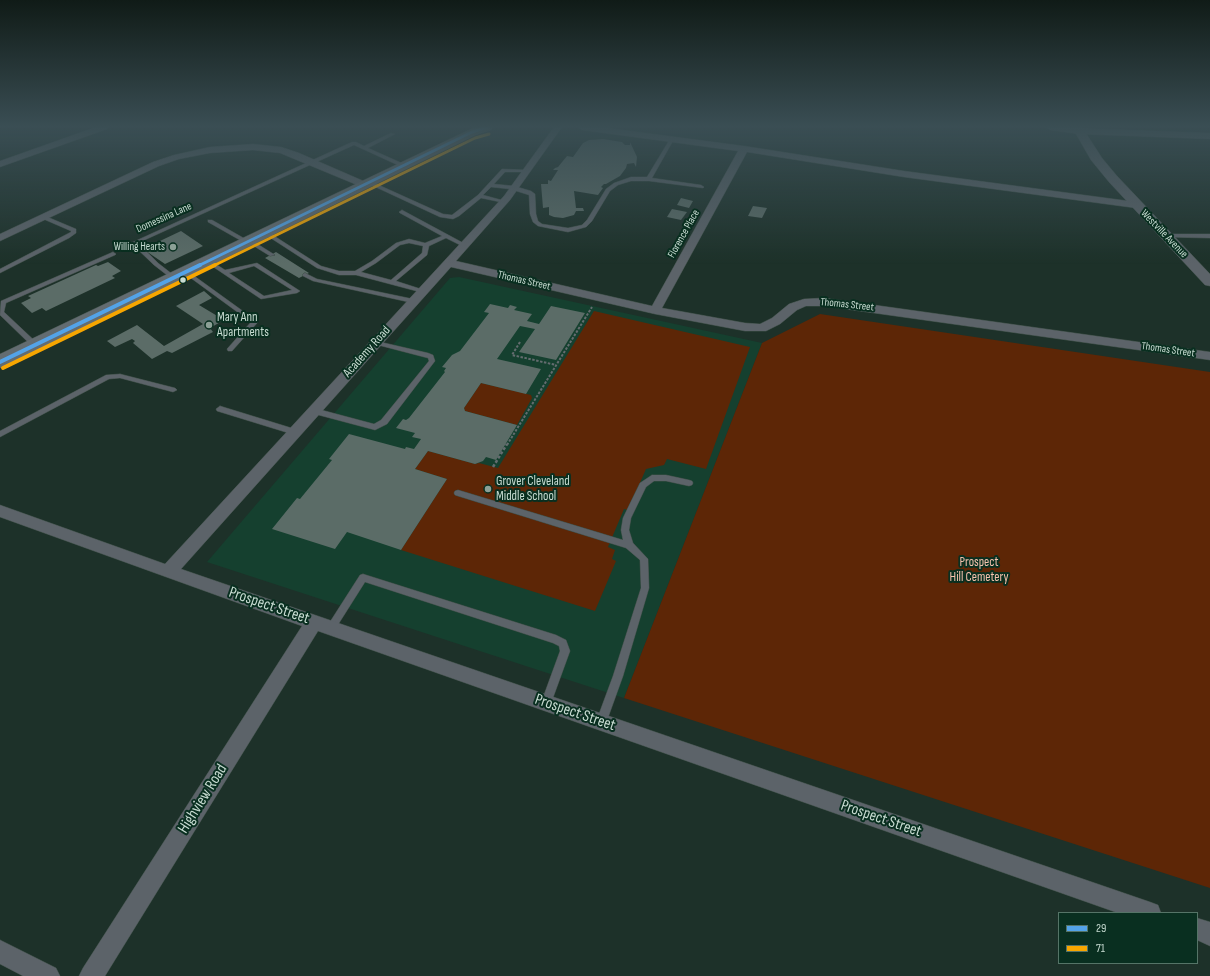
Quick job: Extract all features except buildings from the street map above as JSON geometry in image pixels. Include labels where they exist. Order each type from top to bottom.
[{"type":"main road","points":[[0,362],[391,173]]},
{"type":"street","points":[[0,238],[136,173]]},
{"type":"street","points":[[339,173],[368,184]]},
{"type":"street","name":"Academy Road","points":[[169,571],[448,264],[503,202],[525,173]]},
{"type":"street","name":"Florence Place","points":[[655,310],[731,173]]},
{"type":"street","points":[[895,173],[1136,205]]},
{"type":"street","name":"Westville Avenue","points":[[1108,173],[1136,205],[1210,282]]},
{"type":"street","name":"Thomas Street","points":[[448,264],[655,310],[739,326],[762,328],[776,321],[793,307],[812,302],[831,302],[1210,356]]},
{"type":"street","name":"Prospect Street","points":[[0,511],[1147,912]]},
{"type":"street","name":"Highview Road","points":[[91,976],[323,625]]},
{"type":"street","points":[[1198,929],[1210,934]]},
{"type":"street","points":[[0,952],[48,976]]},
{"type":"lane","name":"Domessina Lane","points":[[180,275],[156,264],[134,243],[290,173]]},
{"type":"lane","points":[[368,184],[438,215],[448,217],[457,215],[480,196],[502,173]]},
{"type":"lane","points":[[649,180],[653,173]]},
{"type":"lane","points":[[491,185],[529,192],[532,194],[533,214],[536,222],[540,225],[568,230],[584,226],[590,221],[608,190],[616,184],[631,180],[649,180],[701,187]]},
{"type":"lane","points":[[480,196],[503,202]]},
{"type":"lane","points":[[402,212],[464,245]]},
{"type":"lane","points":[[0,271],[67,237],[74,230],[43,217]]},
{"type":"lane","points":[[210,221],[272,254]]},
{"type":"lane","points":[[266,233],[319,267],[339,273],[356,273],[422,291]]},
{"type":"lane","points":[[356,273],[398,244],[409,241],[426,245],[446,236]]},
{"type":"lane","points":[[1166,236],[1210,236]]},
{"type":"lane","points":[[392,282],[425,254],[426,245]]},
{"type":"lane","points":[[35,345],[1,312],[4,302],[113,254]]},
{"type":"lane","points":[[208,261],[224,272],[263,298],[297,291],[255,264],[224,272]]},
{"type":"lane","points":[[180,275],[256,322],[230,349]]},
{"type":"lane","points":[[304,275],[315,280],[413,302]]},
{"type":"lane","points":[[314,411],[375,427],[384,422],[432,361],[431,357],[426,355],[376,343]]},
{"type":"lane","points":[[0,434],[108,377],[120,376],[173,390]]},
{"type":"lane","points":[[220,409],[295,432]]},
{"type":"lane","points":[[629,545],[626,530],[627,518],[643,485],[652,478],[666,478],[689,483]]},
{"type":"lane","points":[[458,493],[629,545],[644,559],[645,588],[618,676],[601,722]]},
{"type":"lane","points":[[323,625],[362,578],[556,639],[563,643],[564,651],[546,703]]},
{"type":"path","points":[[493,466],[592,306]]},
{"type":"path","points":[[520,342],[512,355],[556,365]]},
{"type":"shaded area","name":"Grover Cleveland Middle School","points":[[459,277],[762,343],[624,698],[207,562],[450,278]]},
{"type":"green space","points":[[594,311],[750,347],[706,469],[667,459],[664,465],[646,469],[628,510],[624,509],[608,547],[615,550],[612,559],[616,561],[595,611],[401,550],[447,479],[415,469],[428,451],[475,464],[479,463],[498,468]]},
{"type":"green space","name":"Prospect Hill Cemetery","points":[[820,314],[1210,372],[1210,888],[624,698],[762,343]]},
{"type":"green space","points":[[481,383],[531,395],[532,398],[517,425],[465,411],[464,408]]},
{"type":"transit line","name":"29","points":[[0,362],[389,173]]},
{"type":"transit line","name":"71","points":[[3,368],[404,173]]},
{"type":"place","name":"Willing Hearts","points":[[173,247]]},
{"type":"place","name":"Mary Ann Apartments","points":[[209,325]]},
{"type":"place","name":"Grover Cleveland Middle School","points":[[488,489]]}]
